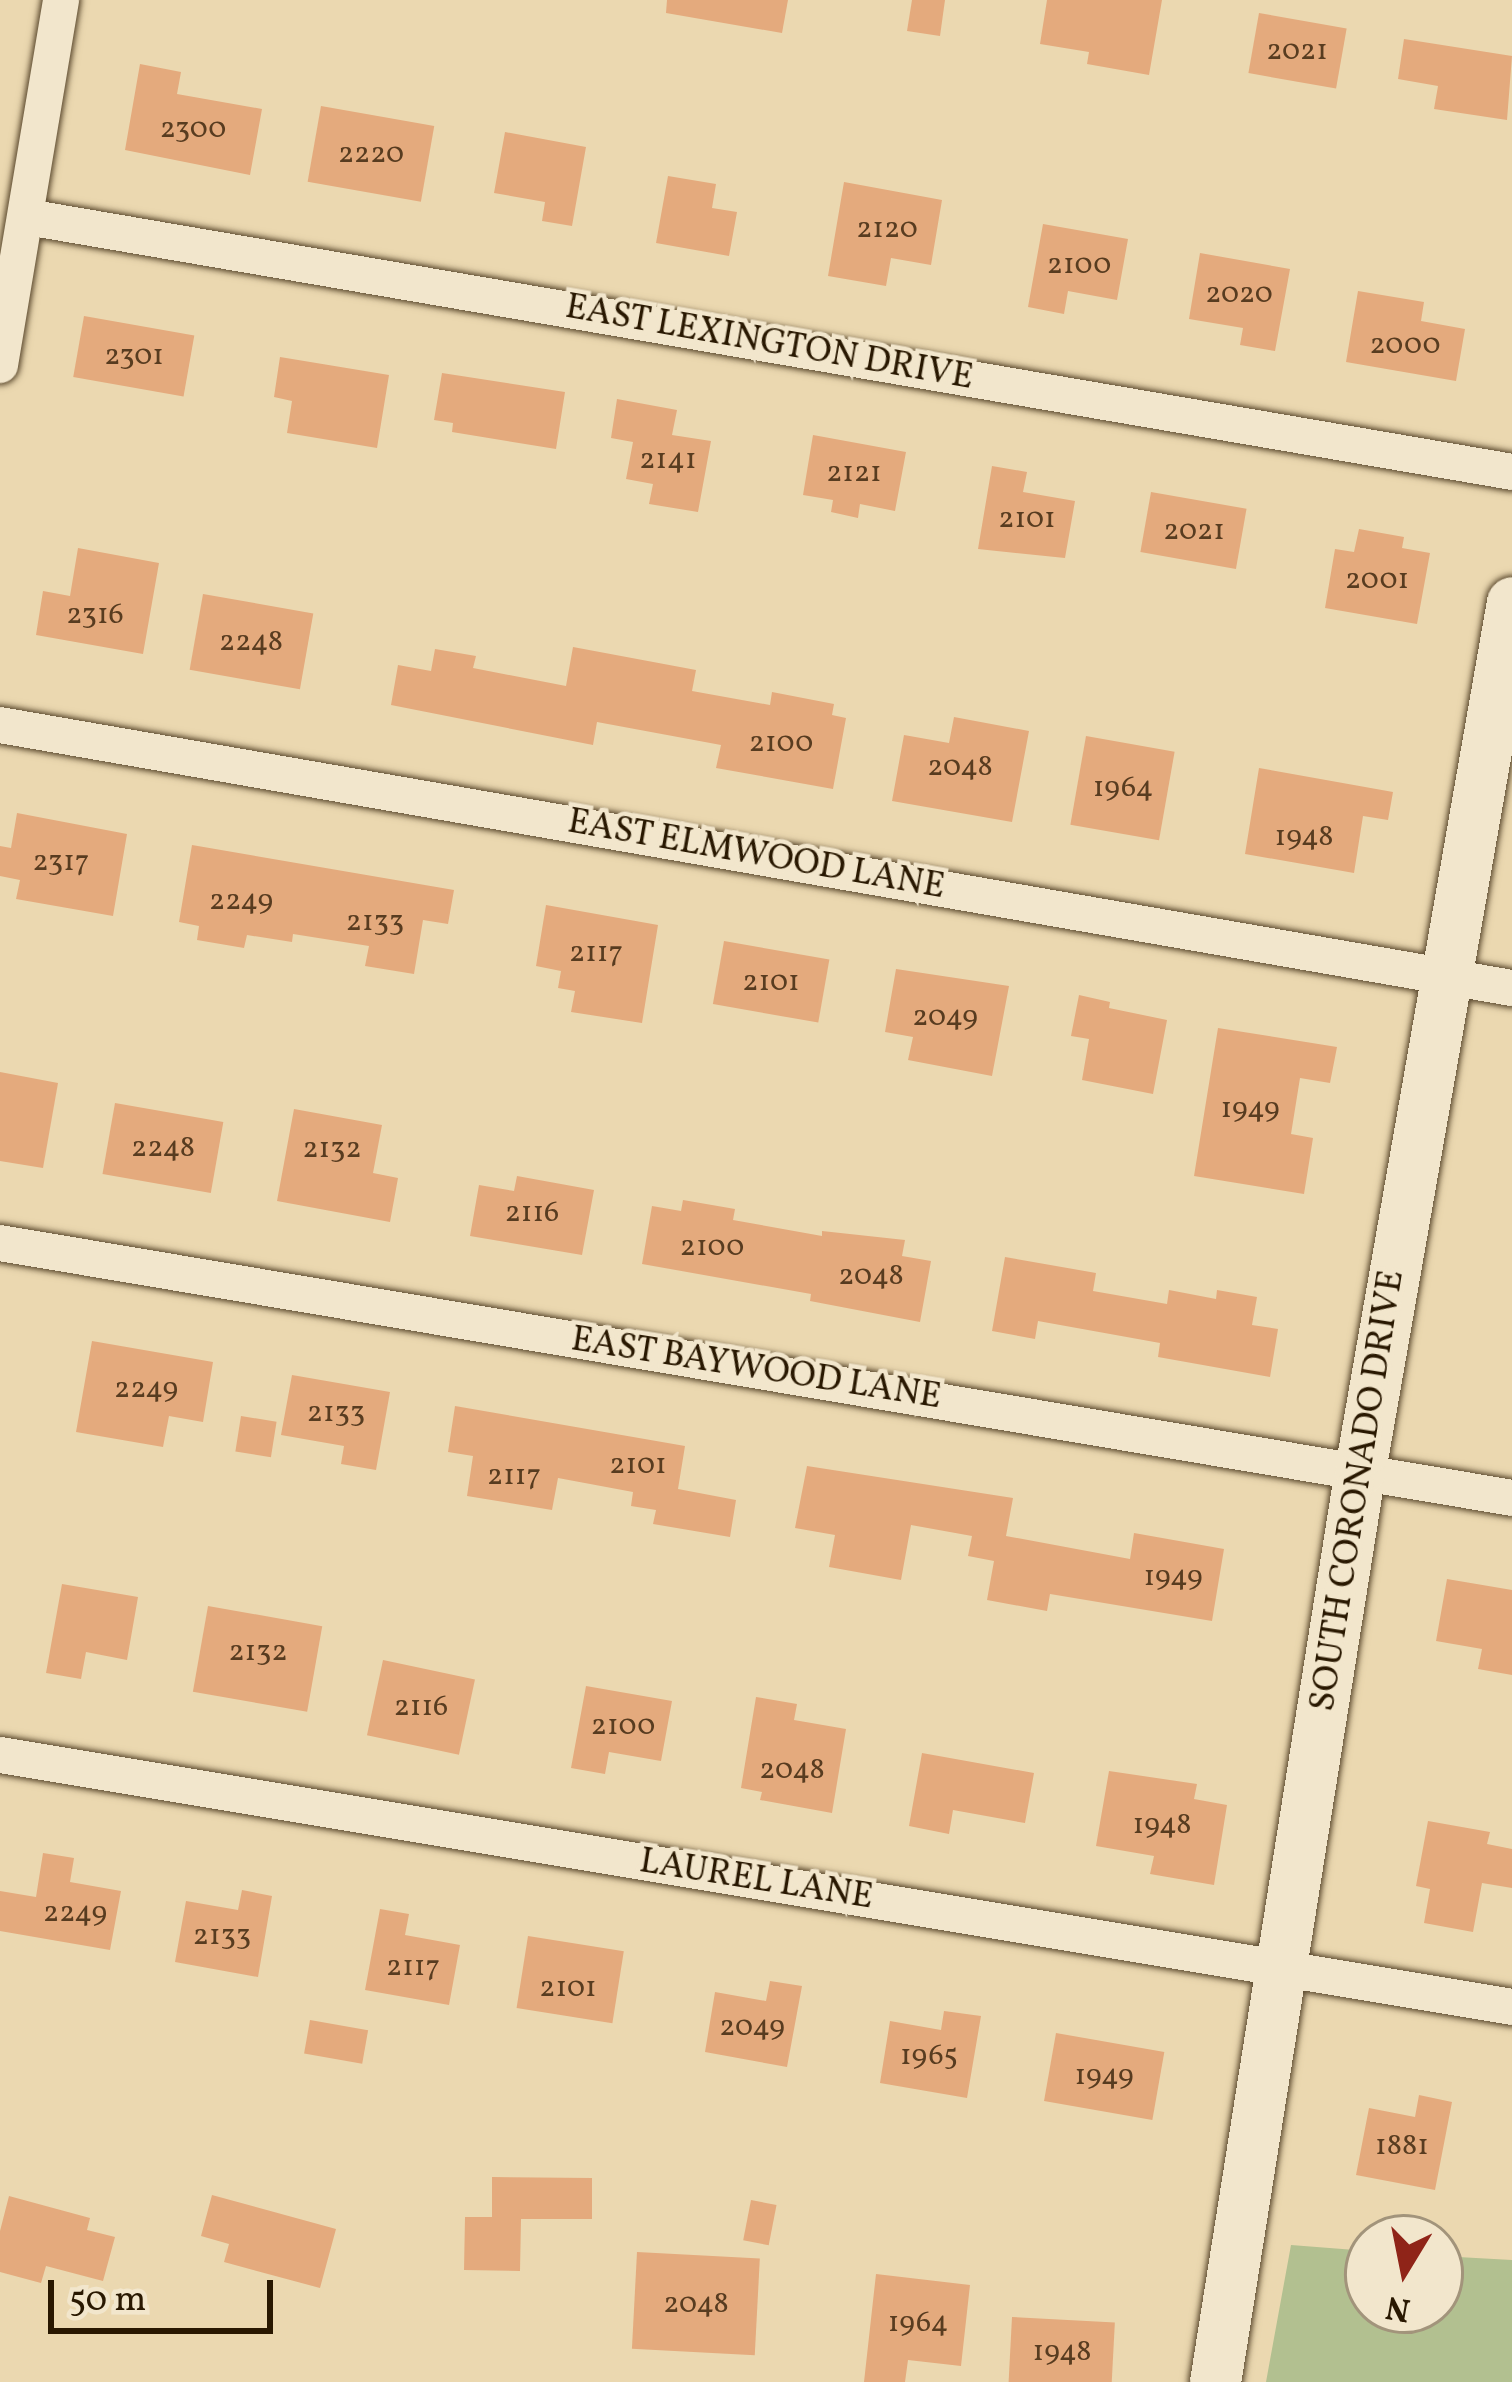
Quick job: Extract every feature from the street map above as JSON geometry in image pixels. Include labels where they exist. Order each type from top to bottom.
[{"type":"street","points":[[0,365],[62,0]]},
{"type":"street","name":"EAST LEXINGTON DRIVE","points":[[27,217],[1512,472]]},
{"type":"street","name":"SOUTH CORONADO DRIVE","points":[[1215,2382],[1360,1470],[1512,602]]},
{"type":"street","name":"EAST ELMWOOD LANE","points":[[0,725],[1512,988]]},
{"type":"street","name":"EAST BAYWOOD LANE","points":[[0,1244],[1512,1498]]},
{"type":"street","name":"LAUREL LANE","points":[[0,1755],[1512,2007]]},
{"type":"green space","points":[[1291,2245],[1344,2249],[1344,2334],[1464,2334],[1464,2257],[1512,2260],[1512,2382],[1266,2382]]},
{"type":"building","points":[[667,0],[788,0],[782,33],[666,13]]},
{"type":"building","points":[[912,0],[945,0],[940,36],[907,31]]},
{"type":"building","points":[[1047,0],[1162,0],[1149,75],[1087,64],[1089,52],[1040,44]]},
{"type":"building","points":[[1259,13],[1347,28],[1336,89],[1248,73]]},
{"type":"building","points":[[1404,39],[1512,56],[1507,120],[1434,109],[1438,86],[1398,79]]},
{"type":"building","points":[[140,64],[181,72],[177,94],[262,109],[250,175],[125,150]]},
{"type":"building","points":[[321,106],[434,126],[421,202],[308,182]]},
{"type":"building","points":[[505,132],[586,147],[572,226],[542,221],[545,202],[494,193]]},
{"type":"building","points":[[668,176],[716,184],[712,208],[737,212],[729,256],[656,243]]},
{"type":"building","points":[[844,182],[942,200],[931,265],[891,258],[886,286],[828,276]]},
{"type":"building","points":[[1043,224],[1128,239],[1117,300],[1068,291],[1064,314],[1028,307]]},
{"type":"building","points":[[1200,253],[1290,269],[1275,351],[1240,345],[1243,328],[1189,319]]},
{"type":"building","points":[[1358,291],[1424,302],[1421,321],[1465,329],[1456,381],[1346,362]]},
{"type":"building","points":[[84,316],[194,335],[184,397],[73,377]]},
{"type":"building","points":[[280,357],[389,375],[377,448],[287,433],[292,401],[274,397]]},
{"type":"building","points":[[442,373],[565,392],[556,449],[452,432],[453,423],[434,420]]},
{"type":"building","points":[[617,399],[677,410],[672,435],[711,441],[698,512],[649,504],[653,484],[626,479],[633,442],[611,438]]},
{"type":"building","points":[[813,435],[906,452],[895,511],[860,504],[858,518],[831,512],[833,500],[803,495]]},
{"type":"building","points":[[992,466],[1027,472],[1023,492],[1075,501],[1065,558],[978,549]]},
{"type":"building","points":[[1151,492],[1247,509],[1236,569],[1140,552]]},
{"type":"building","points":[[1359,529],[1404,537],[1402,548],[1430,553],[1417,624],[1325,608],[1335,549],[1354,552]]},
{"type":"building","points":[[78,548],[159,563],[143,654],[36,635],[43,591],[70,596]]},
{"type":"building","points":[[203,594],[313,613],[300,689],[190,670]]},
{"type":"building","points":[[573,647],[696,670],[692,691],[770,705],[772,692],[834,704],[832,715],[846,718],[833,789],[716,768],[721,745],[597,722],[593,745],[391,705],[398,665],[431,671],[435,649],[476,656],[473,668],[566,686]]},
{"type":"building","points":[[954,717],[1029,731],[1012,822],[892,801],[904,735],[949,743]]},
{"type":"building","points":[[1086,736],[1175,752],[1159,840],[1070,825]]},
{"type":"building","points":[[1259,768],[1393,792],[1388,820],[1363,816],[1354,873],[1245,854]]},
{"type":"building","points":[[17,813],[127,834],[113,916],[16,899],[20,880],[0,876],[0,846],[11,848]]},
{"type":"building","points":[[192,845],[454,890],[448,924],[423,920],[414,974],[365,966],[369,946],[293,934],[292,942],[247,935],[244,948],[197,940],[199,926],[179,922]]},
{"type":"building","points":[[546,905],[658,925],[642,1023],[571,1012],[575,991],[558,988],[561,971],[536,966]]},
{"type":"building","points":[[724,941],[829,960],[818,1023],[713,1004]]},
{"type":"building","points":[[896,969],[1009,986],[992,1076],[908,1060],[913,1037],[885,1032]]},
{"type":"building","points":[[1079,995],[1110,1002],[1109,1008],[1167,1020],[1153,1094],[1082,1080],[1089,1039],[1071,1036]]},
{"type":"building","points":[[1218,1028],[1337,1047],[1330,1083],[1300,1078],[1291,1134],[1313,1138],[1304,1194],[1194,1176]]},
{"type":"building","points":[[0,1072],[58,1083],[43,1168],[0,1161]]},
{"type":"building","points":[[115,1103],[223,1122],[211,1193],[102,1174]]},
{"type":"building","points":[[294,1109],[382,1125],[373,1173],[398,1178],[390,1222],[277,1201]]},
{"type":"building","points":[[517,1176],[594,1190],[582,1255],[470,1236],[479,1185],[514,1191]]},
{"type":"building","points":[[683,1200],[735,1209],[733,1220],[822,1236],[822,1231],[905,1240],[902,1256],[931,1261],[920,1322],[810,1301],[811,1294],[642,1264],[652,1206],[681,1211]]},
{"type":"building","points":[[1005,1257],[1096,1273],[1093,1291],[1167,1304],[1169,1290],[1216,1299],[1217,1290],[1257,1297],[1252,1325],[1278,1329],[1270,1377],[1158,1357],[1160,1343],[1038,1321],[1035,1339],[992,1331]]},
{"type":"building","points":[[92,1341],[213,1362],[203,1422],[169,1416],[163,1447],[76,1432]]},
{"type":"building","points":[[292,1375],[390,1392],[376,1470],[341,1464],[344,1446],[281,1435]]},
{"type":"building","points":[[455,1406],[685,1446],[678,1489],[736,1500],[730,1537],[653,1524],[656,1510],[631,1506],[633,1492],[558,1478],[552,1510],[467,1496],[473,1456],[448,1452]]},
{"type":"building","points":[[241,1416],[277,1422],[271,1457],[235,1452]]},
{"type":"building","points":[[807,1466],[1013,1498],[1006,1536],[1130,1559],[1134,1533],[1224,1549],[1212,1621],[1050,1594],[1047,1611],[987,1600],[994,1561],[968,1556],[972,1536],[911,1525],[901,1580],[829,1567],[835,1535],[795,1528]]},
{"type":"building","points":[[1447,1579],[1512,1590],[1512,1675],[1478,1669],[1482,1649],[1436,1641]]},
{"type":"building","points":[[62,1584],[138,1597],[127,1660],[86,1652],[81,1679],[46,1673]]},
{"type":"building","points":[[208,1606],[322,1626],[307,1712],[193,1692]]},
{"type":"building","points":[[383,1660],[475,1680],[459,1755],[367,1735]]},
{"type":"building","points":[[586,1686],[672,1701],[661,1761],[609,1752],[605,1774],[571,1768]]},
{"type":"building","points":[[756,1697],[797,1704],[794,1720],[846,1729],[832,1813],[760,1800],[762,1792],[741,1788]]},
{"type":"building","points":[[922,1753],[1034,1773],[1025,1823],[953,1810],[949,1834],[909,1826]]},
{"type":"building","points":[[1109,1771],[1197,1784],[1194,1799],[1227,1805],[1214,1885],[1150,1874],[1154,1856],[1096,1846]]},
{"type":"building","points":[[1428,1821],[1490,1832],[1487,1844],[1512,1849],[1512,1888],[1482,1883],[1473,1932],[1424,1923],[1430,1889],[1416,1886]]},
{"type":"building","points":[[43,1853],[74,1858],[70,1882],[121,1891],[110,1950],[0,1931],[0,1891],[36,1897]]},
{"type":"building","points":[[242,1890],[272,1896],[258,1977],[175,1962],[186,1901],[238,1910]]},
{"type":"building","points":[[380,1909],[409,1914],[405,1935],[460,1945],[449,2005],[365,1990]]},
{"type":"building","points":[[528,1936],[624,1951],[612,2023],[517,2008]]},
{"type":"building","points":[[770,1981],[802,1986],[787,2067],[705,2052],[715,1992],[766,2001]]},
{"type":"building","points":[[944,2011],[981,2016],[967,2098],[880,2083],[890,2021],[941,2030]]},
{"type":"building","points":[[310,2020],[368,2030],[362,2064],[304,2053]]},
{"type":"building","points":[[1056,2033],[1164,2052],[1152,2120],[1044,2101]]},
{"type":"building","points":[[1419,2095],[1452,2102],[1435,2190],[1356,2175],[1369,2108],[1415,2117]]},
{"type":"building","points":[[492,2177],[592,2178],[592,2219],[521,2219],[520,2271],[464,2270],[465,2217],[492,2217]]},
{"type":"building","points":[[212,2195],[336,2229],[320,2288],[224,2262],[229,2244],[201,2236]]},
{"type":"building","points":[[9,2196],[90,2218],[87,2230],[115,2237],[103,2281],[46,2266],[41,2283],[0,2272],[0,2231]]},
{"type":"building","points":[[751,2200],[777,2205],[769,2245],[743,2240]]},
{"type":"building","points":[[637,2252],[760,2258],[755,2355],[632,2349]]},
{"type":"building","points":[[876,2274],[970,2285],[961,2366],[908,2360],[905,2382],[864,2382]]},
{"type":"building","points":[[1012,2317],[1115,2322],[1112,2382],[1009,2382]]}]
